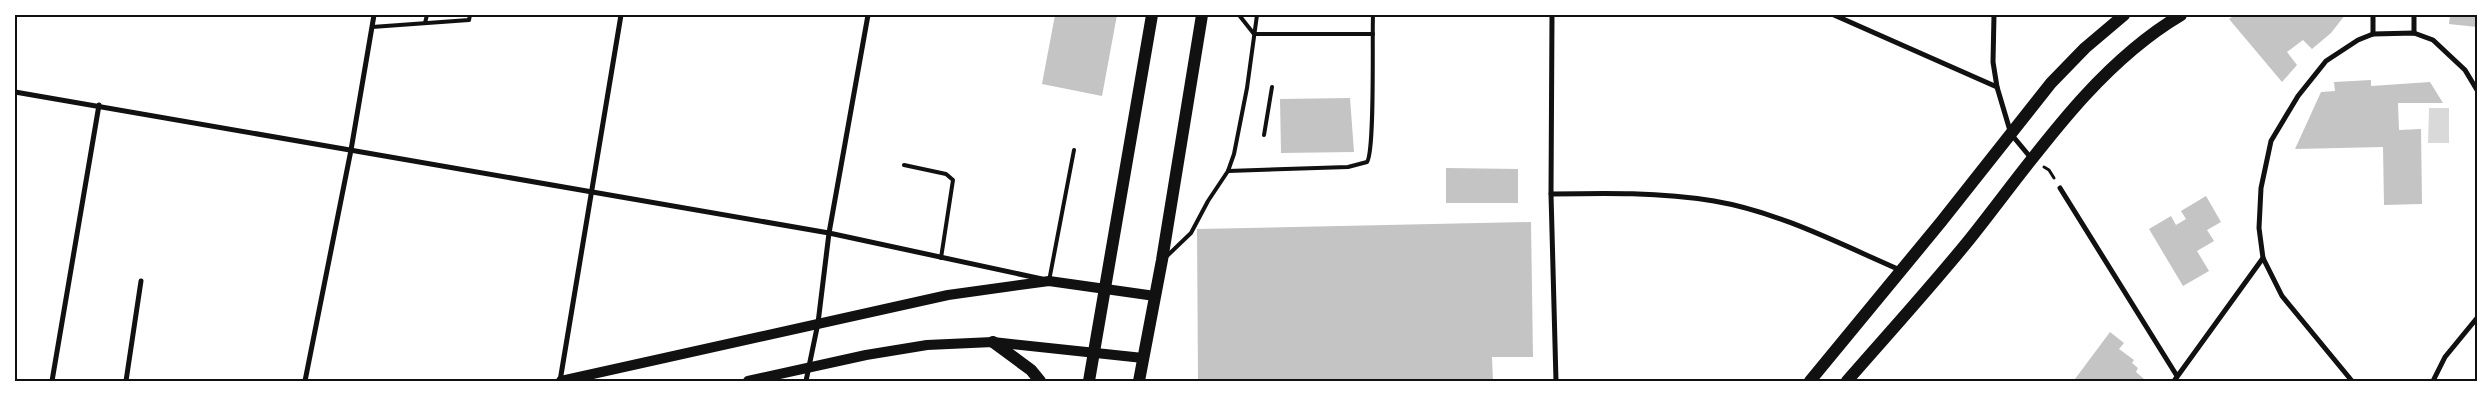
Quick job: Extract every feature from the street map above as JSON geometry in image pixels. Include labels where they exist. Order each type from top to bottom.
[{"type":"main road","points":[[1089,381],[1152,15]]},
{"type":"main road","points":[[1139,381],[1162,260],[1202,15]]},
{"type":"main road","points":[[1810,381],[2051,83],[2085,48],[2124,15]]},
{"type":"main road","points":[[1847,381],[1963,247],[2072,112],[2107,74],[2160,28],[2181,15]]},
{"type":"main road","points":[[560,381],[948,295],[1049,281],[1155,296]]},
{"type":"main road","points":[[748,381],[808,367],[927,345],[993,342],[1143,358]]},
{"type":"main road","points":[[993,342],[1031,370],[1040,381]]},
{"type":"street","points":[[305,381],[351,150],[374,15]]},
{"type":"street","points":[[560,381],[621,15]]},
{"type":"street","points":[[806,381],[818,324],[830,233],[868,15]]},
{"type":"street","points":[[1552,15],[1551,194],[1556,381]]},
{"type":"street","points":[[1834,15],[1997,87]]},
{"type":"street","points":[[1994,15],[1993,62],[1997,87],[2011,134],[2033,160]]},
{"type":"street","points":[[2373,15],[2373,34]]},
{"type":"street","points":[[2414,15],[2414,33]]},
{"type":"street","points":[[2352,381],[2282,296],[2263,258],[2259,228],[2261,188],[2271,141],[2298,96],[2326,61],[2358,40],[2373,34],[2414,33],[2433,40],[2465,70],[2477,90]]},
{"type":"street","points":[[15,92],[99,105],[830,233],[1049,281]]},
{"type":"street","points":[[52,381],[99,105]]},
{"type":"street","points":[[2060,188],[2176,379],[2263,258]]},
{"type":"street","points":[[1551,194],[1633,193],[1715,201],[1786,220],[1900,270]]},
{"type":"street","points":[[126,381],[141,281]]},
{"type":"street","points":[[2433,381],[2445,357],[2477,318]]},
{"type":"lane","points":[[425,23],[427,15]]},
{"type":"lane","points":[[372,27],[469,20],[470,15]]},
{"type":"lane","points":[[1239,15],[1254,34]]},
{"type":"lane","points":[[1162,260],[1191,233],[1208,201],[1228,171],[1240,126],[1257,15]]},
{"type":"lane","points":[[1228,171],[1348,167],[1367,162],[1370,158],[1371,134],[1373,15]]},
{"type":"lane","points":[[1254,34],[1372,34]]},
{"type":"lane","points":[[1264,135],[1272,87]]},
{"type":"lane","points":[[1049,281],[1074,150]]},
{"type":"lane","points":[[904,165],[946,174],[953,180],[941,258]]},
{"type":"path","points":[[2033,160],[2049,170],[2060,188]]},
{"type":"shaded area","points":[[2429,108],[2449,108],[2449,143],[2428,143]]},
{"type":"building","points":[[1055,15],[1117,15],[1102,96],[1042,84]]},
{"type":"building","points":[[2235,15],[2345,15],[2331,33],[2312,49],[2303,40],[2287,52],[2297,65],[2282,82],[2229,19]]},
{"type":"building","points":[[2450,15],[2477,15],[2477,27],[2449,24]]},
{"type":"building","points":[[2371,80],[2371,86],[2430,82],[2443,103],[2398,103],[2399,130],[2421,129],[2422,204],[2384,205],[2383,147],[2295,149],[2321,92],[2335,91],[2334,82]]},
{"type":"building","points":[[1350,98],[1354,152],[1281,153],[1280,99]]},
{"type":"building","points":[[1446,168],[1518,169],[1518,203],[1446,203]]},
{"type":"building","points":[[2206,196],[2221,222],[2207,230],[2214,241],[2197,251],[2209,271],[2183,286],[2149,229],[2171,216],[2176,225],[2186,219],[2181,211]]},
{"type":"building","points":[[1531,222],[1533,357],[1492,357],[1493,381],[1198,381],[1197,229]]},
{"type":"building","points":[[2110,332],[2124,343],[2119,349],[2134,360],[2132,363],[2138,368],[2136,372],[2144,379],[2143,381],[2077,381],[2075,379]]}]
